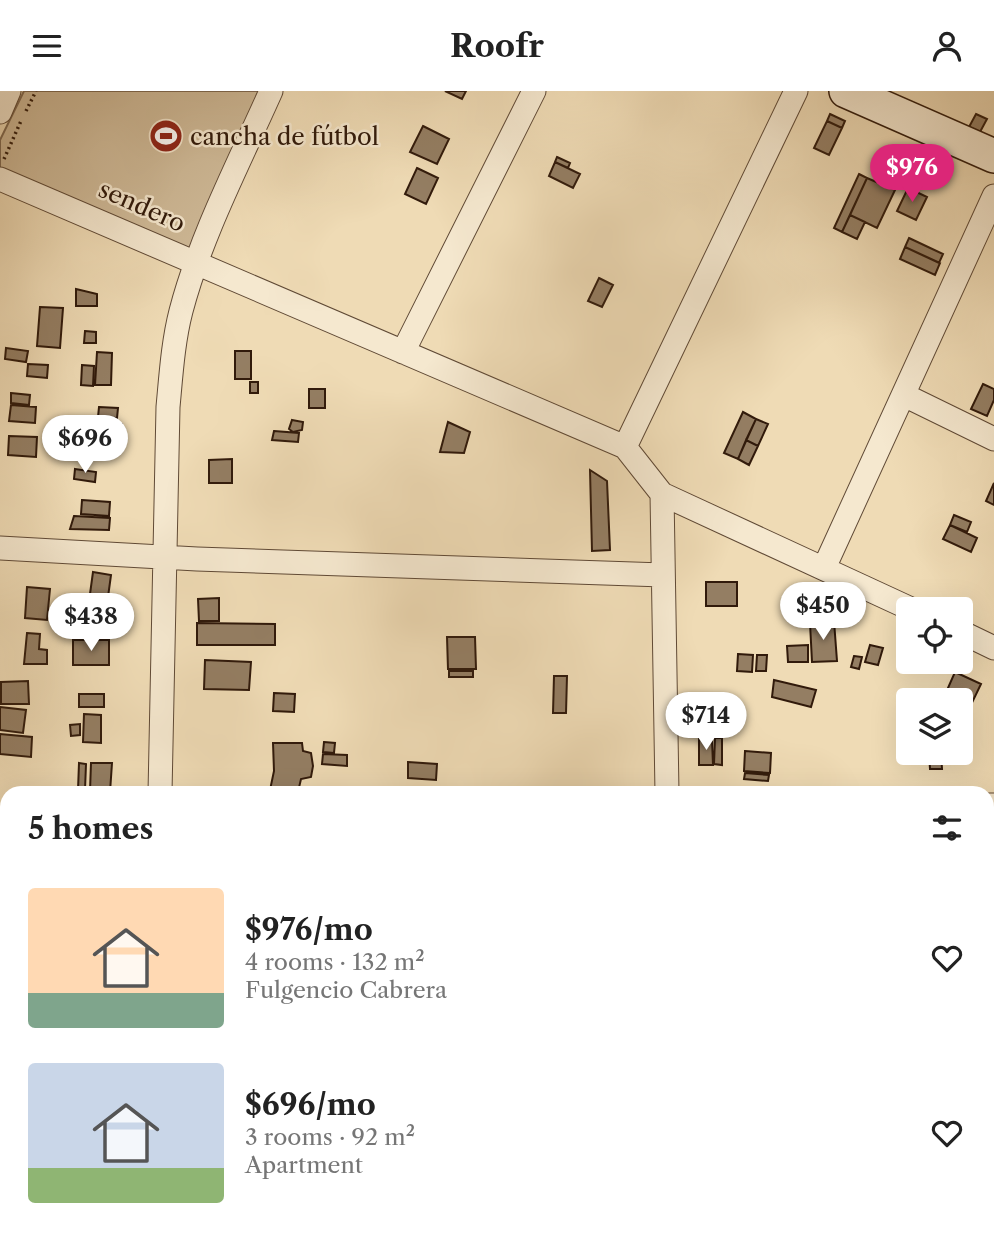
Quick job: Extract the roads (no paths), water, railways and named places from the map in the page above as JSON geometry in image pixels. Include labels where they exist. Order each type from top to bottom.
[{"type":"main road","points":[[846,91],[991,149]]},
{"type":"street","points":[[0,112],[9,91]]},
{"type":"street","points":[[160,786],[168,407],[173,356],[180,313],[195,264],[271,91]]},
{"type":"street","points":[[403,352],[534,91]]},
{"type":"street","points":[[625,447],[796,91]]},
{"type":"street","points":[[1,171],[195,264],[625,447],[662,494],[896,602]]},
{"type":"street","points":[[824,568],[994,197]]},
{"type":"street","points":[[904,395],[994,439]]},
{"type":"street","points":[[662,494],[667,786]]},
{"type":"street","points":[[0,548],[165,557],[663,575]]},
{"type":"street","points":[[973,638],[994,648]]},
{"type":"place","name":"cancha de fútbol","points":[[166,136]]}]
